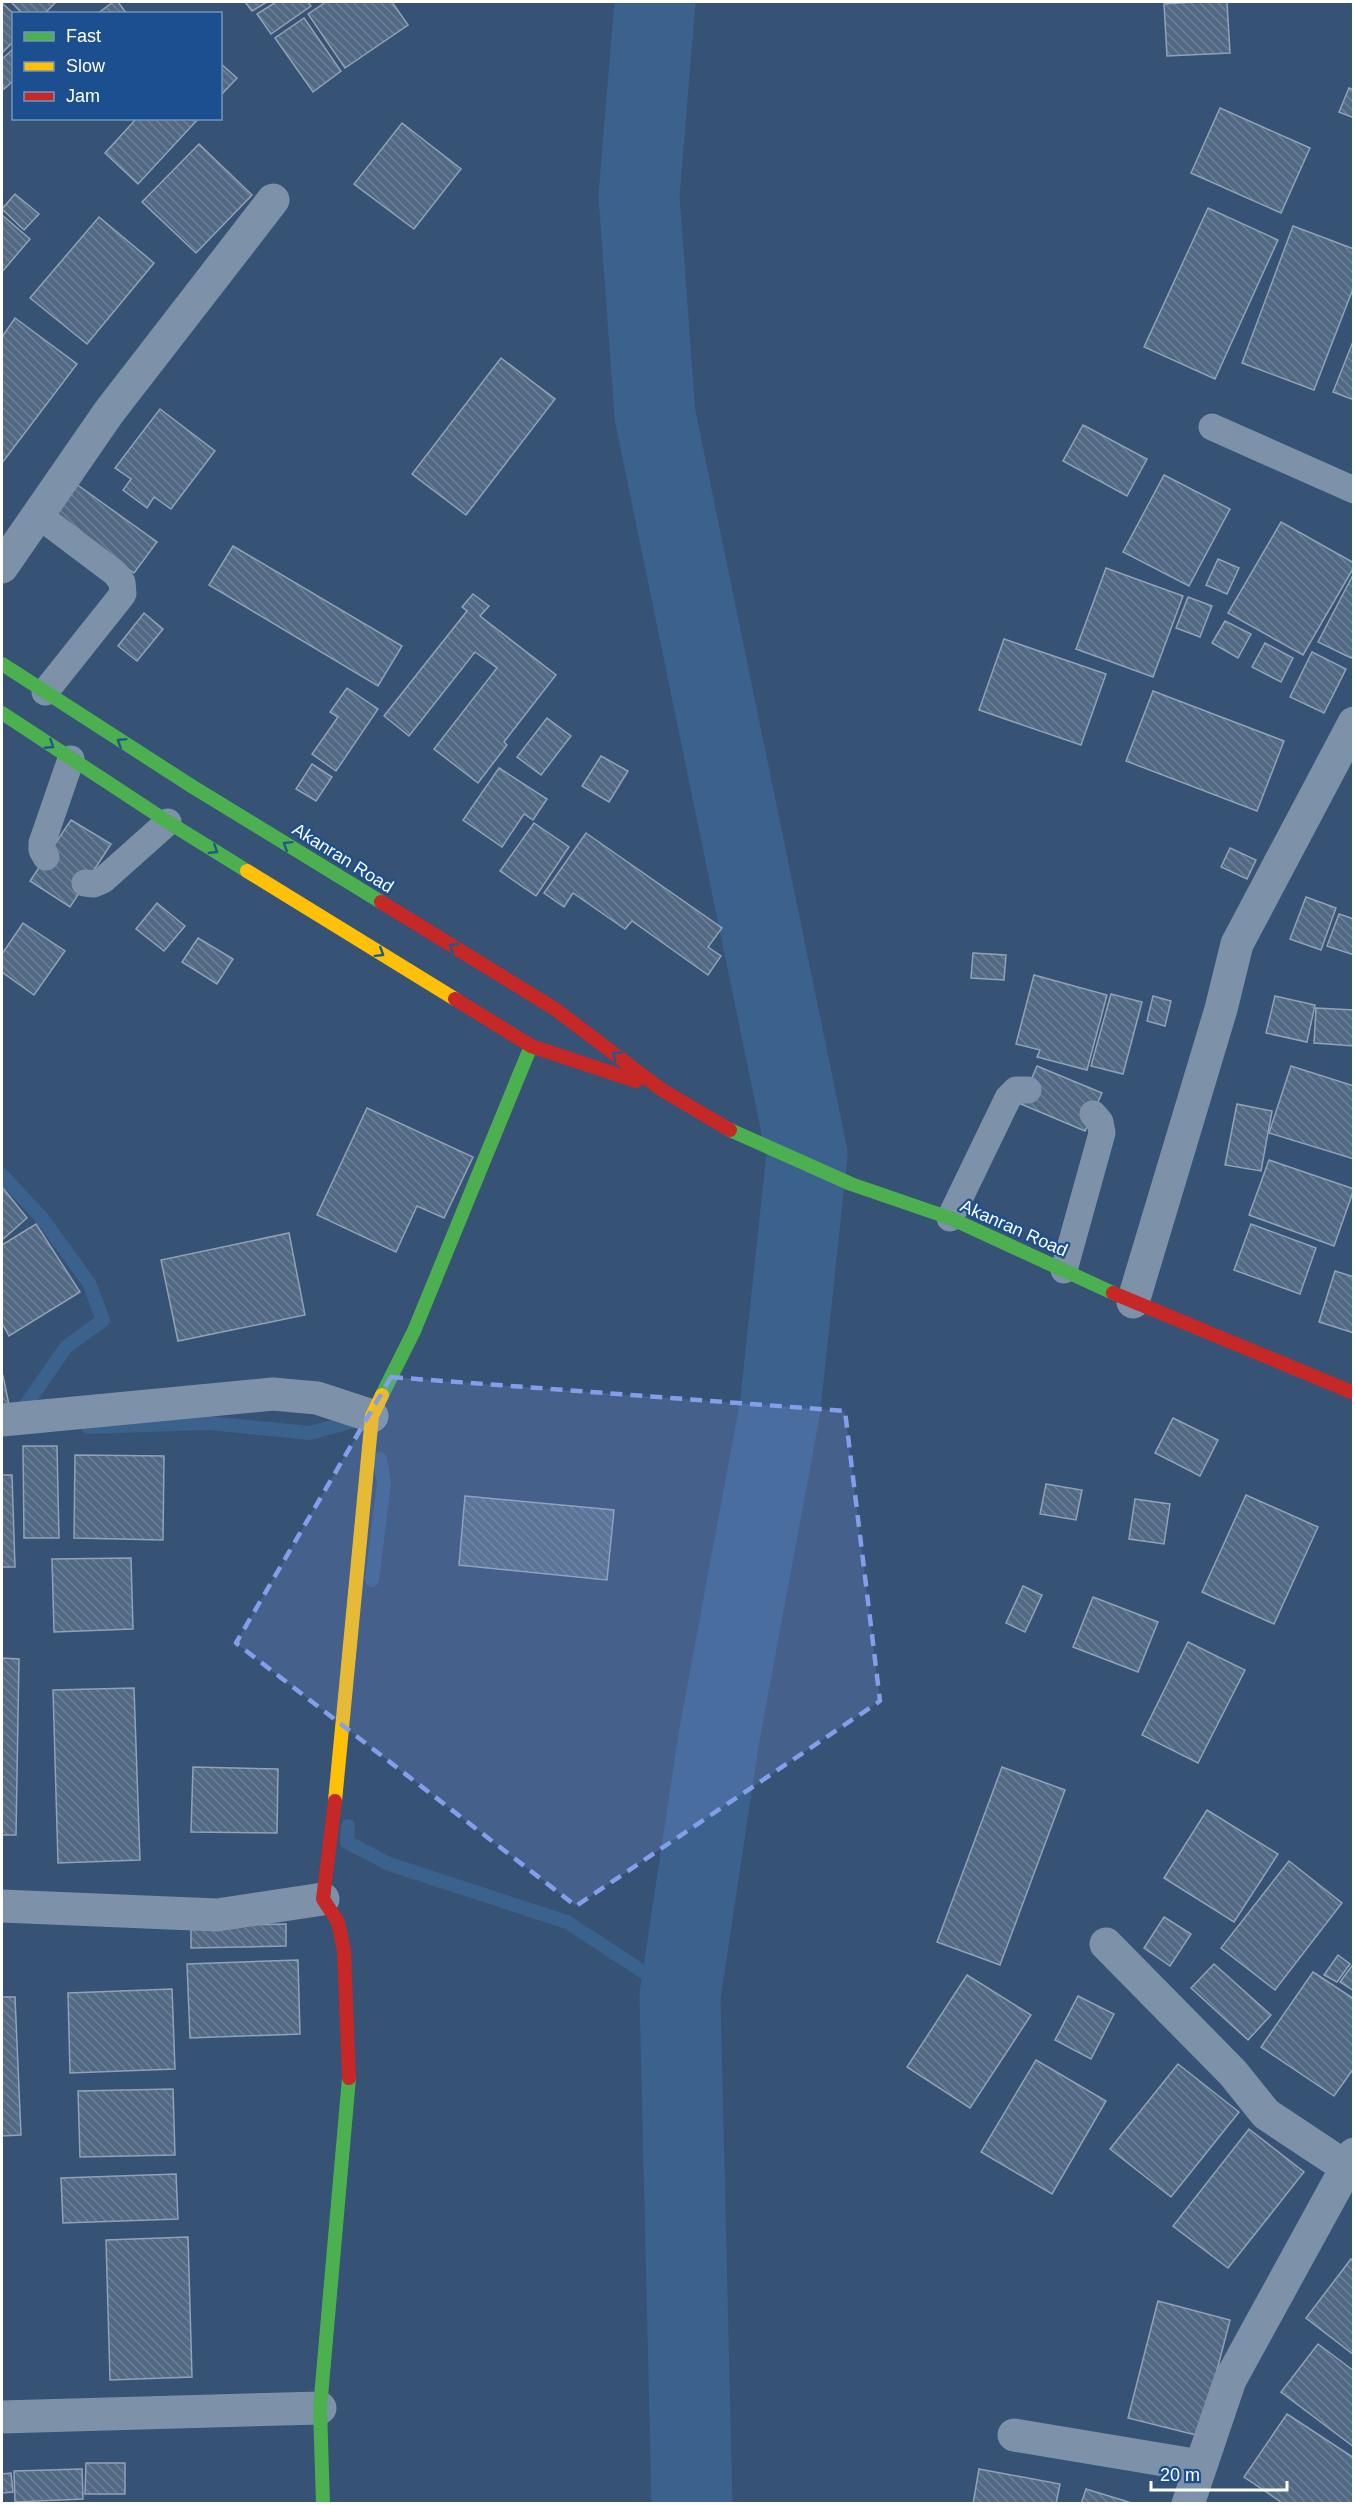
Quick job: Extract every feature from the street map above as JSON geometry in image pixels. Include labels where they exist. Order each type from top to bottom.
[{"type":"main road","name":"Akanran Road","points":[[2,664],[193,787],[555,1009],[662,1090],[736,1133],[851,1184],[950,1218],[1133,1302],[1353,1393]]},
{"type":"main road","name":"Akanran Road","points":[[2,713],[168,822],[531,1046],[662,1090]]},
{"type":"main road","points":[[324,2504],[320,2408],[351,2070],[344,1951],[338,1922],[323,1899],[332,1831],[372,1416],[414,1330],[531,1046]]},
{"type":"street","points":[[2,567],[109,412],[273,200]]},
{"type":"street","points":[[1133,1302],[1221,1009],[1237,944],[1353,723]]},
{"type":"street","points":[[2,1420],[18,1416],[273,1394],[317,1398],[372,1416]]},
{"type":"street","points":[[2,1906],[218,1915],[323,1899]]},
{"type":"street","points":[[1106,1944],[1233,2073],[1266,2114],[1350,2161],[1230,2380],[1188,2504]]},
{"type":"street","points":[[2,2417],[320,2408]]},
{"type":"street","points":[[1014,2435],[1200,2466]]},
{"type":"lane","points":[[1212,427],[1353,490]]},
{"type":"lane","points":[[38,515],[115,573],[122,582],[123,594],[45,692]]},
{"type":"lane","points":[[46,857],[42,850],[42,843],[71,759]]},
{"type":"lane","points":[[85,884],[94,884],[102,880],[168,822]]},
{"type":"lane","points":[[950,1218],[1008,1098],[1016,1090],[1028,1090]]},
{"type":"lane","points":[[1064,1270],[1102,1133],[1100,1122],[1093,1114]]},
{"type":"highlighted area","points":[[391,1377],[845,1411],[880,1701],[576,1906],[236,1643]]},
{"type":"building","points":[[11,2],[56,2],[46,12],[21,12]]},
{"type":"building","points":[[113,2],[118,2],[126,12],[100,12]]},
{"type":"building","points":[[245,2],[267,2],[252,11]]},
{"type":"building","points":[[276,2],[308,2],[311,6],[271,34],[257,14]]},
{"type":"building","points":[[326,2],[392,2],[408,25],[345,68],[308,14]]},
{"type":"building","points":[[1227,2],[1230,53],[1167,56],[1164,4]]},
{"type":"building","points":[[2,3],[12,12],[12,43],[2,53]]},
{"type":"building","points":[[304,18],[341,71],[313,92],[275,38]]},
{"type":"building","points":[[12,50],[12,82],[4,89],[2,86],[2,59]]},
{"type":"building","points":[[222,65],[237,78],[222,94]]},
{"type":"building","points":[[1349,88],[1354,90],[1354,118],[1339,112]]},
{"type":"building","points":[[1220,108],[1310,148],[1281,213],[1191,173]]},
{"type":"building","points":[[135,120],[197,120],[138,184],[105,153]]},
{"type":"building","points":[[402,123],[461,169],[414,229],[354,184]]},
{"type":"building","points":[[199,144],[252,195],[196,253],[142,202]]},
{"type":"building","points":[[15,194],[39,214],[24,230],[2,209]]},
{"type":"building","points":[[1208,208],[1278,240],[1215,379],[1144,347]]},
{"type":"building","points":[[2,215],[30,239],[2,272]]},
{"type":"building","points":[[99,217],[154,263],[87,344],[30,298]]},
{"type":"building","points":[[1293,226],[1354,249],[1354,286],[1314,390],[1242,363]]},
{"type":"building","points":[[15,318],[77,364],[2,463],[2,337]]},
{"type":"building","points":[[1354,339],[1354,400],[1333,392]]},
{"type":"building","points":[[501,358],[555,399],[466,515],[412,474]]},
{"type":"building","points":[[160,409],[215,451],[171,509],[154,497],[147,508],[123,490],[131,479],[115,468]]},
{"type":"building","points":[[1083,425],[1147,459],[1127,496],[1063,461]]},
{"type":"building","points":[[1164,475],[1230,509],[1189,586],[1123,552]]},
{"type":"building","points":[[72,481],[157,542],[134,573],[48,513]]},
{"type":"building","points":[[1281,522],[1354,563],[1354,567],[1303,655],[1228,613]]},
{"type":"building","points":[[233,546],[402,646],[378,686],[209,585]]},
{"type":"building","points":[[1218,559],[1239,568],[1227,594],[1206,585]]},
{"type":"building","points":[[1106,568],[1183,596],[1153,677],[1076,649]]},
{"type":"building","points":[[1354,573],[1354,654],[1351,658],[1318,642]]},
{"type":"building","points":[[473,594],[489,606],[480,616],[556,675],[504,742],[507,745],[478,783],[434,749],[497,668],[475,652],[409,736],[384,716],[467,611],[462,607]]},
{"type":"building","points":[[1188,597],[1212,606],[1200,637],[1176,628]]},
{"type":"building","points":[[144,613],[163,629],[137,661],[118,646]]},
{"type":"building","points":[[1225,621],[1251,634],[1238,658],[1212,643]]},
{"type":"building","points":[[1004,639],[1106,674],[1081,745],[979,710]]},
{"type":"building","points":[[1265,643],[1293,658],[1281,682],[1252,667]]},
{"type":"building","points":[[1312,652],[1346,669],[1324,713],[1290,697]]},
{"type":"building","points":[[347,688],[378,709],[336,771],[312,754],[338,717],[330,712]]},
{"type":"building","points":[[1153,691],[1284,741],[1257,811],[1126,761]]},
{"type":"building","points":[[547,718],[571,736],[541,775],[517,757]]},
{"type":"building","points":[[601,756],[628,771],[609,802],[582,786]]},
{"type":"building","points":[[312,764],[332,777],[316,801],[296,789]]},
{"type":"building","points":[[499,768],[547,799],[533,820],[524,814],[502,847],[463,820]]},
{"type":"building","points":[[71,820],[111,844],[70,907],[30,881]]},
{"type":"building","points":[[534,823],[569,847],[536,896],[500,871]]},
{"type":"building","points":[[586,833],[722,928],[708,947],[721,956],[708,975],[632,921],[625,929],[573,893],[564,907],[544,893]]},
{"type":"building","points":[[1230,848],[1256,860],[1247,879],[1221,867]]},
{"type":"building","points":[[1306,897],[1336,908],[1321,950],[1290,939]]},
{"type":"building","points":[[157,903],[185,926],[164,951],[136,929]]},
{"type":"building","points":[[1339,914],[1354,919],[1354,955],[1327,946]]},
{"type":"building","points":[[23,923],[65,951],[34,995],[2,972],[2,954]]},
{"type":"building","points":[[198,938],[233,959],[217,984],[182,962]]},
{"type":"building","points":[[973,953],[1006,955],[1004,980],[971,978]]},
{"type":"building","points":[[1034,975],[1107,995],[1087,1070],[1037,1057],[1040,1050],[1016,1044]]},
{"type":"building","points":[[1111,994],[1142,1002],[1123,1074],[1091,1066]]},
{"type":"building","points":[[1153,996],[1171,1001],[1165,1026],[1147,1021]]},
{"type":"building","points":[[1275,996],[1315,1005],[1307,1042],[1266,1033]]},
{"type":"building","points":[[1316,1008],[1354,1010],[1354,1046],[1314,1043]]},
{"type":"building","points":[[1037,1066],[1102,1093],[1085,1131],[1021,1104]]},
{"type":"building","points":[[1291,1066],[1354,1086],[1354,1159],[1269,1133]]},
{"type":"building","points":[[1237,1104],[1272,1111],[1261,1171],[1225,1165]]},
{"type":"building","points":[[367,1108],[473,1157],[444,1218],[417,1206],[396,1252],[317,1215]]},
{"type":"building","points":[[1269,1160],[1354,1189],[1334,1246],[1249,1215]]},
{"type":"building","points":[[2,1187],[27,1218],[2,1240]]},
{"type":"building","points":[[36,1224],[80,1292],[9,1336],[2,1323],[2,1245]]},
{"type":"building","points":[[1251,1224],[1316,1248],[1300,1294],[1234,1270]]},
{"type":"building","points":[[289,1233],[305,1315],[178,1341],[161,1260]]},
{"type":"building","points":[[1335,1271],[1354,1277],[1354,1333],[1319,1322]]},
{"type":"building","points":[[2,1377],[9,1405],[2,1407]]},
{"type":"building","points":[[1173,1418],[1218,1440],[1200,1476],[1155,1453]]},
{"type":"building","points":[[23,1446],[57,1446],[59,1538],[24,1538]]},
{"type":"building","points":[[75,1455],[164,1456],[163,1540],[74,1538]]},
{"type":"building","points":[[2,1475],[12,1475],[15,1567],[2,1567]]},
{"type":"building","points":[[1046,1484],[1082,1490],[1076,1520],[1040,1514]]},
{"type":"building","points":[[1246,1495],[1318,1527],[1274,1624],[1202,1592]]},
{"type":"building","points":[[465,1496],[614,1510],[607,1580],[459,1565]]},
{"type":"building","points":[[1135,1499],[1170,1504],[1164,1544],[1129,1539]]},
{"type":"building","points":[[131,1558],[133,1629],[54,1632],[52,1559]]},
{"type":"building","points":[[1023,1586],[1042,1595],[1025,1632],[1006,1623]]},
{"type":"building","points":[[1093,1597],[1158,1622],[1138,1672],[1073,1647]]},
{"type":"building","points":[[1188,1642],[1245,1670],[1198,1763],[1142,1735]]},
{"type":"building","points":[[2,1658],[19,1659],[16,1835],[2,1835]]},
{"type":"building","points":[[134,1688],[140,1860],[58,1863],[53,1690]]},
{"type":"building","points":[[193,1767],[278,1769],[277,1833],[191,1832]]},
{"type":"building","points":[[1002,1767],[1065,1790],[1000,1965],[937,1942]]},
{"type":"building","points":[[1207,1810],[1278,1854],[1234,1922],[1164,1878]]},
{"type":"building","points":[[1289,1861],[1342,1903],[1275,1990],[1221,1948]]},
{"type":"building","points":[[1164,1917],[1191,1934],[1170,1966],[1144,1948]]},
{"type":"building","points":[[286,1924],[286,1946],[191,1948],[191,1926]]},
{"type":"building","points":[[1338,1955],[1350,1964],[1337,1982],[1324,1975]]},
{"type":"building","points":[[298,1960],[300,2034],[190,2038],[187,1964]]},
{"type":"building","points":[[1354,1963],[1354,1991],[1340,1982]]},
{"type":"building","points":[[1214,1964],[1271,2015],[1248,2040],[1191,1988]]},
{"type":"building","points":[[1313,1972],[1354,1999],[1354,2068],[1334,2096],[1261,2047]]},
{"type":"building","points":[[967,1975],[1031,2015],[970,2108],[907,2067]]},
{"type":"building","points":[[172,1989],[175,2069],[70,2073],[68,1993]]},
{"type":"building","points":[[1078,1996],[1114,2014],[1091,2059],[1055,2040]]},
{"type":"building","points":[[2,1997],[15,1997],[21,2135],[2,2136]]},
{"type":"building","points":[[1036,2060],[1106,2101],[1052,2194],[981,2152]]},
{"type":"building","points":[[1178,2064],[1239,2112],[1171,2197],[1110,2149]]},
{"type":"building","points":[[173,2089],[175,2155],[80,2157],[78,2091]]},
{"type":"building","points":[[1249,2129],[1304,2172],[1228,2268],[1173,2226]]},
{"type":"building","points":[[176,2174],[178,2219],[63,2223],[61,2178]]},
{"type":"building","points":[[188,2237],[192,2377],[110,2380],[106,2240]]},
{"type":"building","points":[[1351,2259],[1354,2260],[1354,2355],[1306,2318]]},
{"type":"building","points":[[1158,2301],[1230,2320],[1200,2436],[1128,2418]]},
{"type":"building","points":[[1318,2344],[1354,2371],[1354,2447],[1281,2392]]},
{"type":"building","points":[[1287,2414],[1354,2458],[1354,2504],[1284,2504],[1244,2477]]},
{"type":"building","points":[[86,2463],[125,2463],[125,2494],[85,2494]]},
{"type":"building","points":[[82,2469],[83,2499],[15,2502],[14,2471]]},
{"type":"building","points":[[979,2469],[1060,2484],[1056,2504],[973,2504]]},
{"type":"building","points":[[11,2473],[13,2492],[2,2493],[2,2474]]},
{"type":"building","points":[[1086,2489],[1135,2504],[1081,2504]]},
{"type":"waterway","points":[[655,2],[639,196],[655,415],[807,1154],[780,1408],[719,1737],[680,1996],[692,2504]]},
{"type":"waterway","points":[[2,1175],[42,1218],[89,1283],[103,1320],[66,1347],[19,1415]]},
{"type":"waterway","points":[[88,1427],[208,1423],[310,1433],[361,1419]]},
{"type":"waterway","points":[[372,1580],[384,1483],[380,1459]]},
{"type":"waterway","points":[[348,1826],[347,1842],[389,1864],[567,1922],[680,1996]]},
{"type":"traffic: fast","points":[[2,664],[193,787],[381,902]]},
{"type":"traffic: fast","points":[[2,713],[247,871]]},
{"type":"traffic: fast","points":[[382,1395],[414,1331],[531,1046]]},
{"type":"traffic: fast","points":[[730,1130],[851,1184],[950,1218],[1113,1293]]},
{"type":"traffic: fast","points":[[323,2504],[320,2408],[349,2078]]},
{"type":"traffic: slow","points":[[247,871],[455,999]]},
{"type":"traffic: slow","points":[[335,1801],[372,1416],[382,1395]]},
{"type":"traffic: jam","points":[[381,902],[555,1009],[662,1090],[730,1130]]},
{"type":"traffic: jam","points":[[455,999],[531,1046],[636,1081]]},
{"type":"traffic: jam","points":[[1113,1293],[1354,1393]]},
{"type":"traffic: jam","points":[[335,1801],[323,1899],[338,1922],[344,1951],[349,2078]]}]
